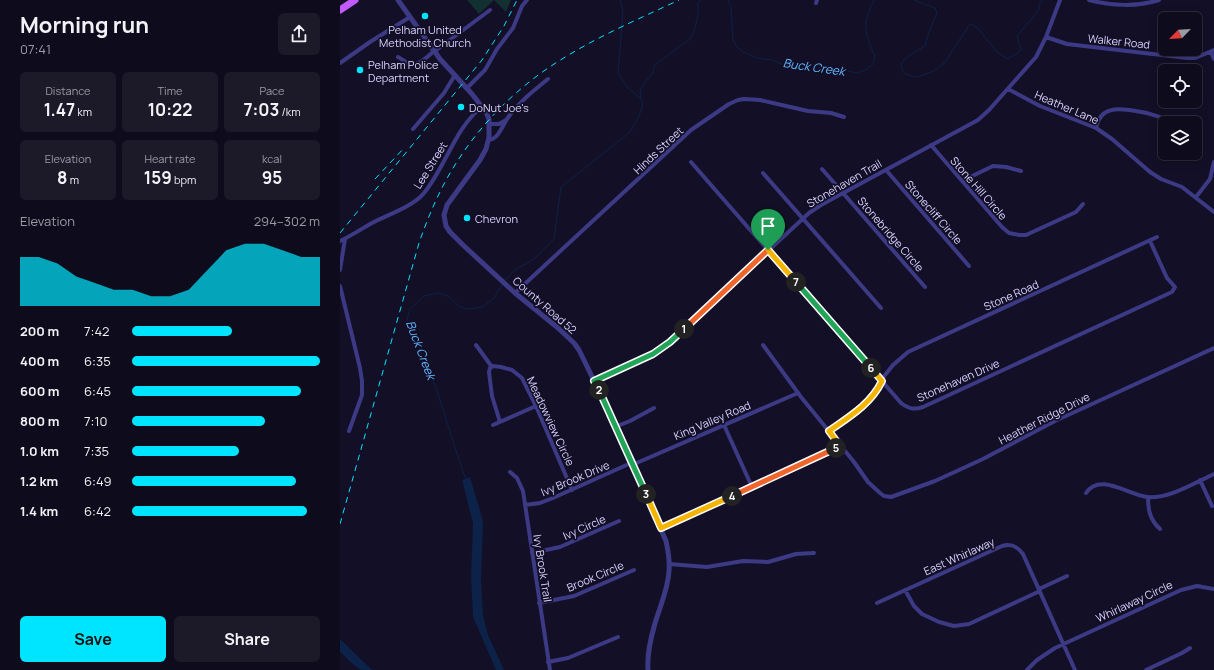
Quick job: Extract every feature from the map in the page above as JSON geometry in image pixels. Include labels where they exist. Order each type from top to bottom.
[{"type":"main road","points":[[340,10],[355,0]]},
{"type":"street","name":"County Road 52","points":[[398,0],[434,51],[467,88],[488,115],[490,124],[489,140],[486,148],[480,160],[447,205],[444,212],[445,223],[450,232],[496,276],[574,343],[583,356],[666,541],[669,564],[668,578],[665,596],[649,646],[648,670]]},
{"type":"street","points":[[467,88],[485,70],[513,28],[520,9],[527,0]]},
{"type":"street","name":"Stonehaven Trail","points":[[594,381],[647,357],[663,348],[768,250],[815,209],[978,120],[989,110],[1036,58],[1046,37],[1060,0]]},
{"type":"street","points":[[1090,0],[1104,4],[1129,5],[1145,4],[1159,0]]},
{"type":"street","points":[[398,56],[408,63],[415,64],[490,10]]},
{"type":"street","points":[[340,63],[410,17]]},
{"type":"street","name":"Walker Road","points":[[1046,37],[1067,44],[1187,58],[1195,58],[1212,51]]},
{"type":"street","points":[[1212,51],[1214,59]]},
{"type":"street","points":[[413,129],[449,87],[455,75]]},
{"type":"street","points":[[490,124],[503,123],[523,101],[548,79]]},
{"type":"street","name":"Heather Lane","points":[[1008,89],[1040,106],[1096,128],[1112,139],[1150,172],[1160,179],[1182,186],[1214,212]]},
{"type":"street","name":"Hinds Street","points":[[516,293],[691,130],[734,102],[744,99],[760,100],[808,111],[831,113],[844,117]]},
{"type":"street","name":"Lee Street","points":[[342,240],[421,197],[434,179],[464,128],[473,115],[482,107]]},
{"type":"street","points":[[1096,128],[1097,121],[1102,115],[1120,109],[1158,116]]},
{"type":"street","points":[[489,140],[496,137],[507,119]]},
{"type":"street","name":"Stone Hill Circle","points":[[931,145],[1002,227],[1014,234],[1026,235],[1076,212],[1083,204]]},
{"type":"street","name":"Stonehaven Drive","points":[[691,162],[901,403],[912,409],[920,408],[1172,292],[1175,287],[1167,278],[1150,241]]},
{"type":"street","points":[[1196,197],[1210,179],[1214,162]]},
{"type":"street","points":[[962,181],[994,166],[1006,167],[1021,171]]},
{"type":"street","name":"Stonebridge Circle","points":[[822,169],[925,287]]},
{"type":"street","name":"Stonecliff Circle","points":[[886,170],[970,266]]},
{"type":"street","points":[[763,173],[881,308]]},
{"type":"street","name":"Stone Road","points":[[829,431],[862,407],[874,393],[893,365],[908,352],[1157,237]]},
{"type":"street","points":[[340,270],[342,240]]},
{"type":"street","points":[[340,286],[362,381],[362,395],[349,431]]},
{"type":"street","points":[[476,345],[492,367],[488,372],[500,422]]},
{"type":"street","points":[[661,528],[840,446],[798,393],[763,345]]},
{"type":"street","name":"Heather Ridge Drive","points":[[840,446],[868,482],[884,496],[891,497],[935,481],[996,453],[1055,421],[1214,348]]},
{"type":"street","name":"Meadowview Circle","points":[[492,367],[496,366],[507,368],[517,373],[524,383],[536,406],[572,490]]},
{"type":"street","name":"King Valley Road","points":[[632,464],[798,393]]},
{"type":"street","points":[[493,425],[536,406]]},
{"type":"street","points":[[615,427],[654,408]]},
{"type":"street","points":[[724,425],[752,487]]},
{"type":"street","name":"Ivy Brook Drive","points":[[525,506],[545,501],[632,464]]},
{"type":"street","name":"Ivy Brook Trail","points":[[510,472],[516,476],[523,491],[550,670]]},
{"type":"street","points":[[1086,493],[1092,486],[1100,484],[1118,488],[1141,496],[1164,496],[1214,474]]},
{"type":"street","points":[[1200,480],[1212,506]]},
{"type":"street","points":[[1148,497],[1150,517],[1160,529]]},
{"type":"street","name":"Ivy Circle","points":[[532,553],[557,549],[619,522]]},
{"type":"street","name":"East Whirlaway","points":[[877,603],[979,556],[1008,545],[1017,548],[1023,554],[1064,644]]},
{"type":"street","points":[[669,564],[707,567],[743,561],[768,562],[796,554],[814,553]]},
{"type":"street","name":"Brook Circle","points":[[539,603],[574,596],[634,570]]},
{"type":"street","points":[[905,590],[914,606],[922,614],[939,622],[954,626],[969,624],[1067,576]]},
{"type":"street","name":"Whirlaway Circle","points":[[1027,670],[1043,654],[1185,588],[1198,586],[1214,589]]},
{"type":"street","points":[[548,662],[568,658],[618,637]]},
{"type":"street","points":[[1064,644],[1075,670]]},
{"type":"street","points":[[1146,670],[1190,648]]},
{"type":"green space","points":[[467,0],[494,0],[479,14]]},
{"type":"green space","points":[[494,0],[511,0],[506,12]]},
{"type":"water","points":[[470,477],[483,521],[481,579],[483,615],[488,635],[504,670],[496,670],[473,617],[471,577],[473,523],[462,480]]},
{"type":"water","points":[[340,639],[373,670],[361,670],[340,652]]},
{"type":"waterway","points":[[620,0],[623,11],[618,74],[627,87],[640,98]]},
{"type":"waterway","name":"Buck Creek","points":[[505,280],[515,270],[534,259],[554,239],[561,187],[630,132],[639,116],[643,104],[640,91],[644,83],[652,74],[655,65],[691,38],[698,14],[698,3],[701,0]]},
{"type":"waterway","name":"Buck Creek","points":[[728,0],[731,7],[733,40],[736,46],[743,52],[757,58],[772,60],[781,64],[827,66],[857,73],[866,70],[873,64],[875,56],[866,31],[867,17],[874,0]]},
{"type":"waterway","name":"Buck Creek","points":[[914,0],[935,8],[937,13],[925,46],[902,62],[901,67],[905,74],[917,77],[934,71],[944,63],[970,24],[977,27],[996,51],[1007,59],[1018,53],[1021,49],[1017,36],[1039,10],[1039,5],[1043,0]]},
{"type":"waterway","name":"Buck Creek","points":[[466,479],[436,388],[407,319],[410,309],[424,296],[438,293],[448,296],[460,307],[468,309],[483,307],[494,298],[503,284]]},
{"type":"railway","points":[[340,233],[482,60],[504,26],[517,0]]},
{"type":"railway","points":[[340,524],[419,243],[437,198],[455,165],[468,146],[497,111],[530,81],[548,68],[594,40],[679,0]]},
{"type":"railway","points":[[375,179],[405,147]]},
{"type":"place","name":"Pelham United Methodist Church","points":[[425,16]]},
{"type":"place","name":"Pelham Police Department","points":[[360,70]]},
{"type":"place","name":"DoNut Joe's","points":[[461,107]]},
{"type":"place","name":"Chevron","points":[[467,218]]},
{"type":"route","points":[[768,250],[882,381],[881,384],[862,407],[829,431],[840,446],[661,528],[594,381],[647,357],[663,348],[768,250]]}]
